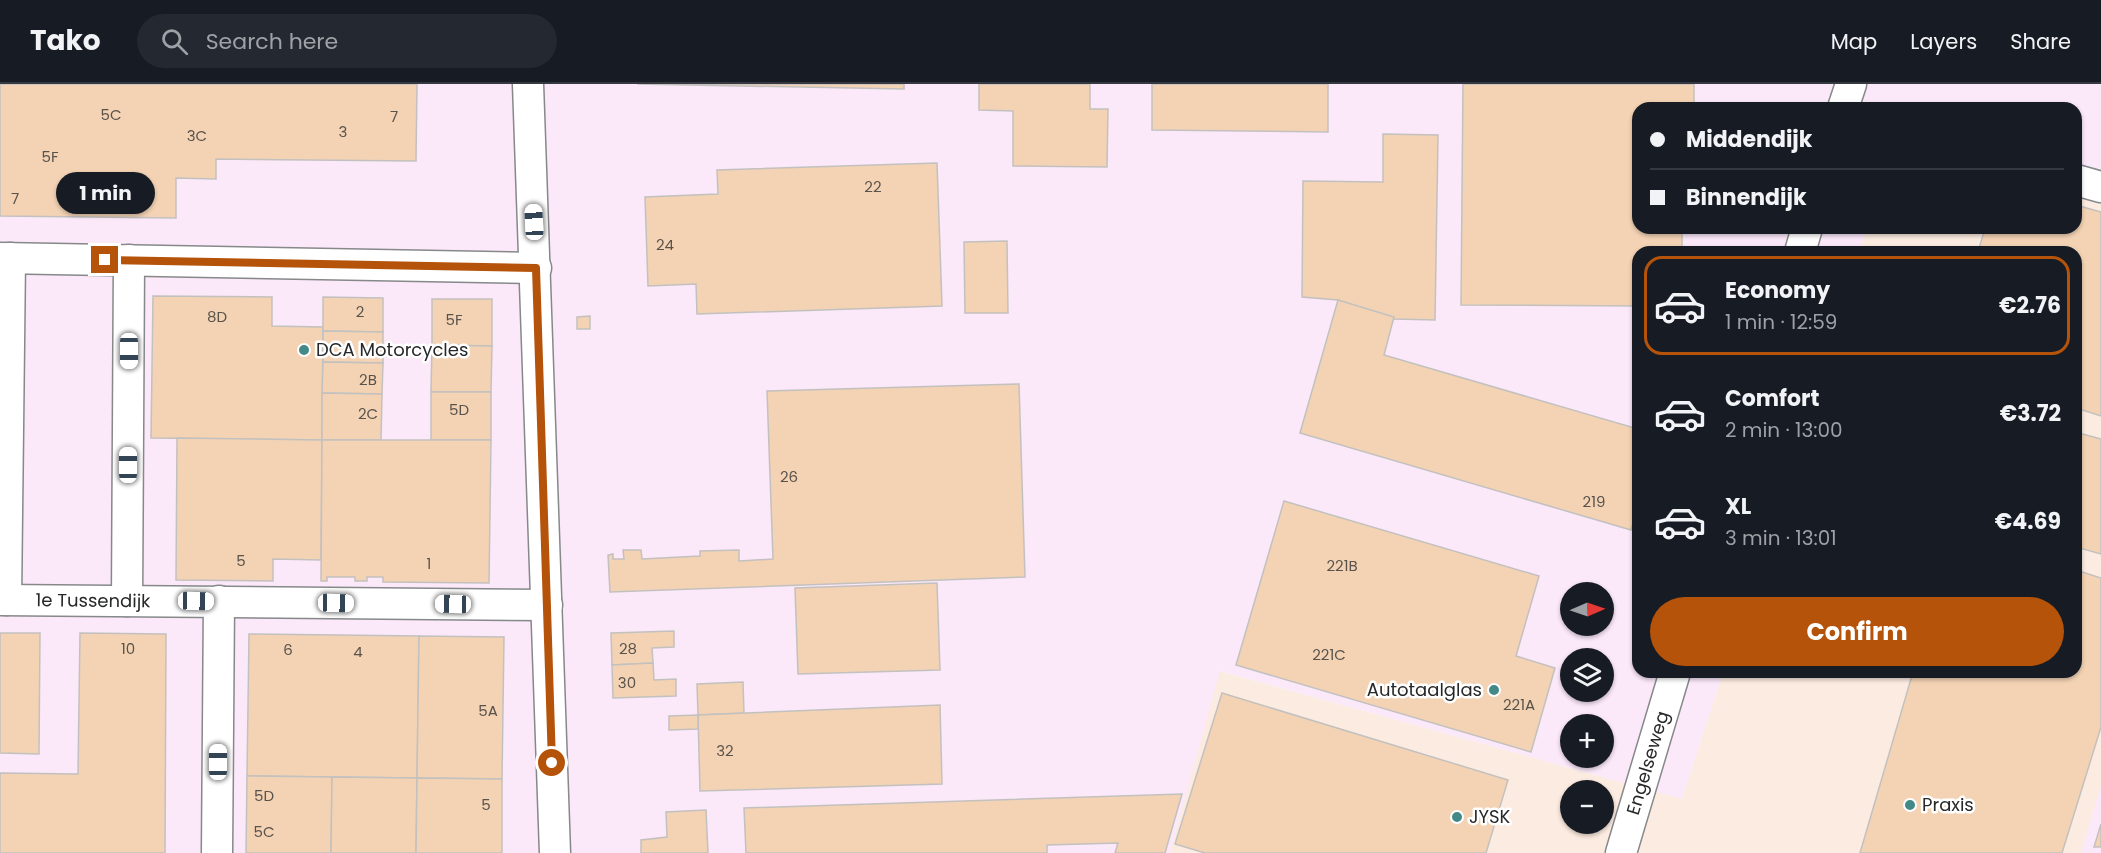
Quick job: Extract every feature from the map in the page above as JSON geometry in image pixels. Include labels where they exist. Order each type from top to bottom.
[{"type":"street","points":[[528,84],[555,853]]},
{"type":"street","points":[[1845,102],[1851,84]]},
{"type":"street","points":[[2082,182],[2101,187]]},
{"type":"street","points":[[3,600],[5,258],[536,268]]},
{"type":"street","points":[[127,601],[129,260]]},
{"type":"street","name":"1e Tussendijk","points":[[3,600],[547,605]]},
{"type":"street","points":[[217,853],[219,602]]},
{"type":"street","name":"Engelseweg","points":[[1620,853],[1673,678]]},
{"type":"shaded area","points":[[0,84],[2101,84],[2101,204],[2082,199],[2082,102],[1632,102],[1632,234],[1865,234],[1861,246],[1632,246],[1632,678],[1721,678],[1682,799],[1570,768],[1614,768],[1614,714],[1560,714],[1560,765],[1220,671],[1170,853],[0,853]]},
{"type":"shaded area","points":[[2082,199],[2101,204],[2101,786],[2081,853],[1170,853],[1219,671],[1560,765],[1560,768],[1570,768],[1613,780],[1560,780],[1560,834],[1614,834],[1614,780],[1682,799],[1721,678],[2082,678],[2082,246],[1861,246],[1865,234],[2082,234]]},
{"type":"shaded area","points":[[2101,786],[2101,853],[2081,853]]},
{"type":"building","points":[[0,84],[417,84],[416,161],[216,159],[216,179],[176,178],[176,218],[0,216]]},
{"type":"building","points":[[637,84],[904,84],[904,89]]},
{"type":"building","points":[[979,84],[1090,84],[1090,109],[1108,109],[1107,167],[1013,166],[1013,111],[979,110]]},
{"type":"building","points":[[1152,84],[1328,84],[1328,132],[1152,130]]},
{"type":"building","points":[[1463,84],[1694,84],[1694,102],[1632,102],[1632,234],[1682,234],[1682,246],[1632,246],[1632,306],[1461,305]]},
{"type":"building","points":[[1383,134],[1438,135],[1435,320],[1394,319],[1338,300],[1302,297],[1303,181],[1383,182]]},
{"type":"building","points":[[937,163],[942,306],[697,314],[696,284],[648,286],[645,197],[718,194],[717,170]]},
{"type":"building","points":[[2082,207],[2101,212],[2101,416],[2082,410],[2082,246],[1980,246],[1983,234],[2082,234]]},
{"type":"building","points":[[1007,241],[1008,313],[965,313],[964,242]]},
{"type":"building","points":[[153,296],[272,297],[272,326],[323,327],[322,440],[151,438]]},
{"type":"building","points":[[323,297],[383,298],[383,332],[323,331]]},
{"type":"building","points":[[432,299],[492,299],[492,346],[432,345]]},
{"type":"building","points":[[1338,300],[1394,317],[1384,355],[1632,427],[1632,527],[1631,530],[1300,433]]},
{"type":"building","points":[[590,316],[590,329],[577,329],[577,317]]},
{"type":"building","points":[[323,331],[383,332],[383,363],[323,362]]},
{"type":"building","points":[[432,345],[492,346],[491,392],[431,392]]},
{"type":"building","points":[[323,362],[383,363],[382,394],[322,393]]},
{"type":"building","points":[[1019,384],[1025,577],[610,592],[608,555],[613,554],[613,559],[624,559],[623,550],[641,550],[642,559],[700,556],[700,551],[739,550],[739,561],[773,559],[767,391]]},
{"type":"building","points":[[431,392],[491,392],[491,440],[431,440]]},
{"type":"building","points":[[322,393],[382,394],[381,440],[322,440]]},
{"type":"building","points":[[2082,434],[2101,439],[2101,554],[2082,549]]},
{"type":"building","points":[[177,438],[322,440],[321,560],[273,559],[273,581],[176,580]]},
{"type":"building","points":[[322,440],[491,440],[489,583],[383,582],[383,577],[367,577],[367,581],[355,581],[355,577],[327,577],[327,581],[321,581]]},
{"type":"building","points":[[1284,501],[1539,576],[1516,656],[1555,668],[1531,752],[1236,665]]},
{"type":"building","points":[[2082,572],[2101,578],[2101,727],[2062,853],[1860,853],[1911,678],[2082,678]]},
{"type":"building","points":[[937,583],[940,670],[798,674],[795,588]]},
{"type":"building","points":[[674,631],[674,647],[652,648],[653,663],[612,665],[611,633]]},
{"type":"building","points":[[0,633],[40,633],[39,754],[0,753]]},
{"type":"building","points":[[80,633],[166,634],[165,853],[0,853],[0,773],[78,774]]},
{"type":"building","points":[[249,634],[419,636],[417,778],[247,776]]},
{"type":"building","points":[[419,636],[504,637],[502,779],[417,778]]},
{"type":"building","points":[[653,663],[654,680],[676,679],[676,696],[613,698],[612,665]]},
{"type":"building","points":[[743,682],[744,713],[698,715],[697,684]]},
{"type":"building","points":[[1222,693],[1508,780],[1486,853],[1205,853],[1175,844]]},
{"type":"building","points":[[940,705],[942,784],[700,791],[698,715]]},
{"type":"building","points":[[698,715],[698,729],[669,730],[669,716]]},
{"type":"building","points":[[247,776],[332,777],[331,853],[246,853]]},
{"type":"building","points":[[332,777],[417,778],[416,853],[331,853]]},
{"type":"building","points":[[417,778],[502,779],[502,853],[416,853]]},
{"type":"building","points":[[1182,794],[1165,853],[1115,853],[1118,843],[1047,845],[1047,853],[746,853],[744,808]]},
{"type":"building","points":[[706,810],[708,853],[641,853],[641,840],[667,837],[666,812]]},
{"type":"building","points":[[2101,824],[2101,847],[2094,847]]},
{"type":"place","name":"DCA Motorcycles","points":[[304,350]]},
{"type":"place","name":"Autotaalglas","points":[[1494,690]]},
{"type":"place","name":"Praxis","points":[[1910,805]]},
{"type":"place","name":"JYSK","points":[[1457,817]]},
{"type":"route","points":[[105,260],[536,268],[552,763]]}]
